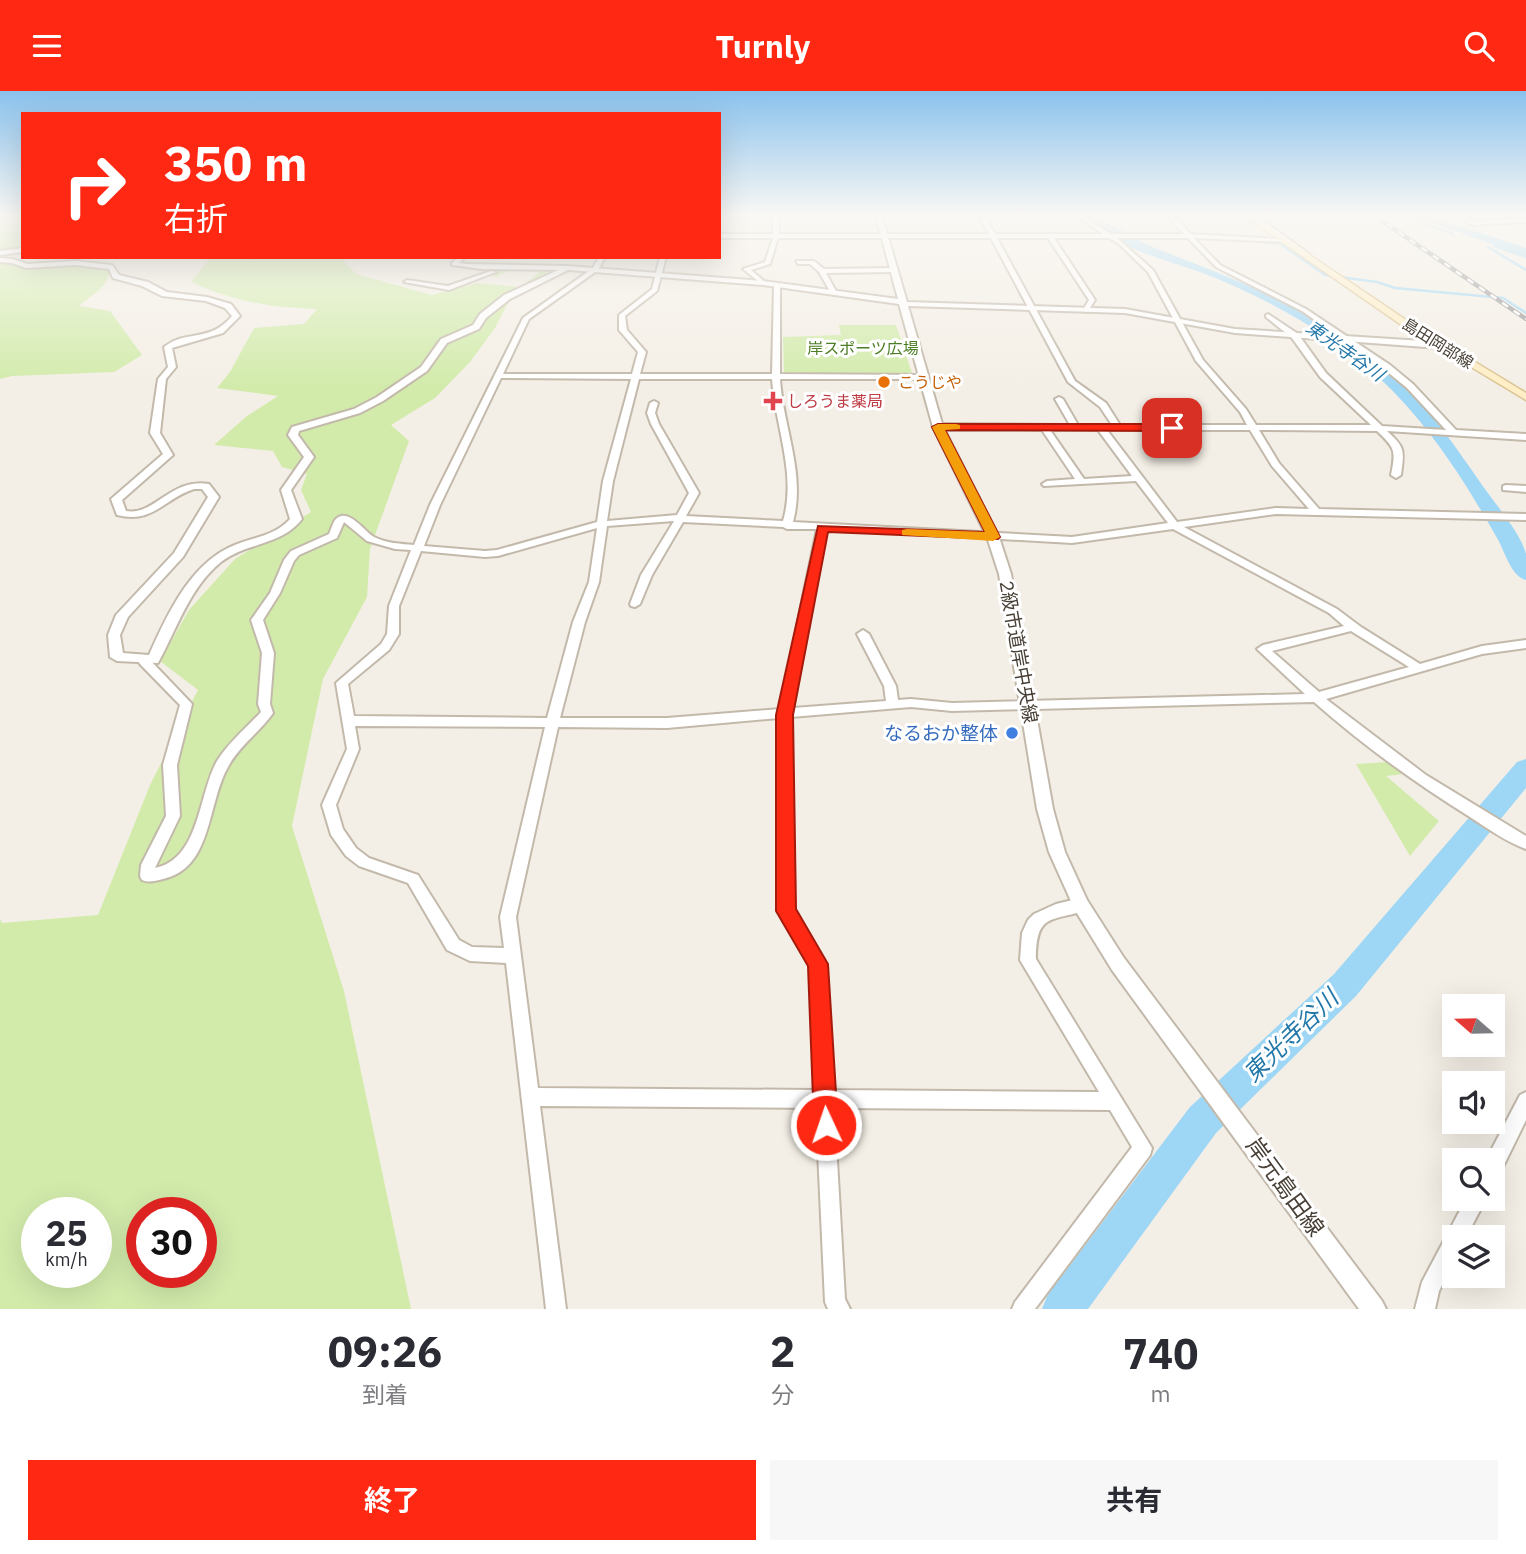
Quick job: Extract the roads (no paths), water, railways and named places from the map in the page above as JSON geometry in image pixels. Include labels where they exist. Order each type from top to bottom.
[{"type":"main road","name":"島田岡部線","points":[[1331,273],[1439,345],[1526,397]]},
{"type":"street","points":[[117,273],[121,278],[145,284],[164,294],[207,299],[228,306],[236,316],[229,327],[220,333],[168,347],[172,367],[162,379],[155,433],[167,455],[116,499],[121,513],[130,516],[148,512],[172,493],[194,484],[205,486],[214,497],[180,555],[122,615],[117,626],[114,635],[117,657],[144,661],[153,660],[175,613],[205,573],[223,556],[278,537],[296,519],[286,490],[309,457],[293,435],[295,429],[358,411],[380,398],[424,369],[444,341],[476,327],[483,316],[506,297],[556,273]]},
{"type":"street","points":[[407,282],[449,288],[487,273]]},
{"type":"street","points":[[513,956],[470,954],[453,945],[412,879],[364,862],[351,852],[335,831],[329,805],[353,749],[342,683],[385,646],[393,634],[394,606],[435,505],[526,318],[591,273]]},
{"type":"street","points":[[644,273],[764,283],[903,303],[1125,311],[1235,331],[1439,345]]},
{"type":"street","points":[[751,273],[764,283]]},
{"type":"street","points":[[823,273],[834,293]]},
{"type":"street","name":"2級市道岸中央線","points":[[895,273],[938,427],[993,537],[1005,574],[1045,809],[1058,852],[1081,905],[1118,964],[1195,1066]]},
{"type":"street","points":[[1013,273],[1072,382],[1103,405],[1118,428]]},
{"type":"street","points":[[1074,273],[1092,300],[1086,310]]},
{"type":"street","points":[[1152,273],[1200,361],[1254,428],[1275,464],[1315,510]]},
{"type":"street","points":[[1232,273],[1285,299],[1410,386],[1452,431]]},
{"type":"street","points":[[556,1309],[508,916],[553,720],[579,622],[594,582],[601,524],[642,352],[623,330],[622,315],[655,290],[659,274]]},
{"type":"street","points":[[777,285],[777,395],[790,458],[794,509],[787,526]]},
{"type":"street","points":[[1268,316],[1295,336],[1323,375],[1397,445],[1399,457],[1396,475]]},
{"type":"street","points":[[498,376],[922,376]]},
{"type":"street","points":[[1059,399],[1076,428]]},
{"type":"street","points":[[635,604],[649,570],[694,493],[655,424],[651,413],[654,403]]},
{"type":"street","points":[[938,427],[1376,428],[1526,437]]},
{"type":"street","points":[[1045,428],[1080,481]]},
{"type":"street","points":[[1101,428],[1175,526],[1333,611],[1353,627],[1419,668]]},
{"type":"street","points":[[1047,484],[1139,478]]},
{"type":"street","points":[[1506,488],[1526,489]]},
{"type":"street","points":[[144,661],[186,704],[170,765],[173,816],[148,865],[147,876],[167,875],[186,861],[198,838],[222,763],[267,713],[264,704],[268,653],[257,620],[275,593],[289,559],[295,553],[333,536],[341,519],[346,519],[372,539],[419,548],[498,553],[601,524],[681,519],[1072,540],[1276,511],[1526,517]]},
{"type":"street","points":[[822,528],[785,715],[786,911],[818,964],[835,1302],[840,1309]]},
{"type":"street","points":[[1353,627],[1263,649],[1314,698],[1419,779],[1526,843]]},
{"type":"street","points":[[863,634],[890,686],[893,704]]},
{"type":"street","points":[[348,721],[553,720],[667,723],[893,704],[1028,705],[1314,698],[1482,650],[1526,644]]},
{"type":"street","points":[[1022,1309],[1143,1148],[1028,960],[1027,939],[1033,923],[1045,913],[1081,905]]},
{"type":"street","name":"岸元島田線","points":[[1195,1066],[1374,1309]]},
{"type":"street","points":[[531,1097],[1115,1101]]},
{"type":"street","points":[[1502,1148],[1526,1101]]},
{"type":"street","points":[[1425,1309],[1430,1289],[1442,1265]]},
{"type":"waterway","name":"東光寺谷川","points":[[1213,273],[1318,326],[1380,370],[1398,387],[1446,446],[1501,528],[1526,574]]},
{"type":"waterway","points":[[1322,273],[1377,282],[1395,288],[1503,298],[1526,313]]},
{"type":"waterway","name":"東光寺谷川","points":[[1063,1309],[1203,1120],[1345,985],[1526,769]]},
{"type":"railway","points":[[1458,273],[1526,319]]},
{"type":"place","name":"こうじや","points":[[884,382]]},
{"type":"place","name":"しろうま薬局","points":[[773,401]]},
{"type":"place","name":"なるおか整体","points":[[1012,733]]},
{"type":"park label","name":"岸スポーツ広場","points":[[863,348]]}]
